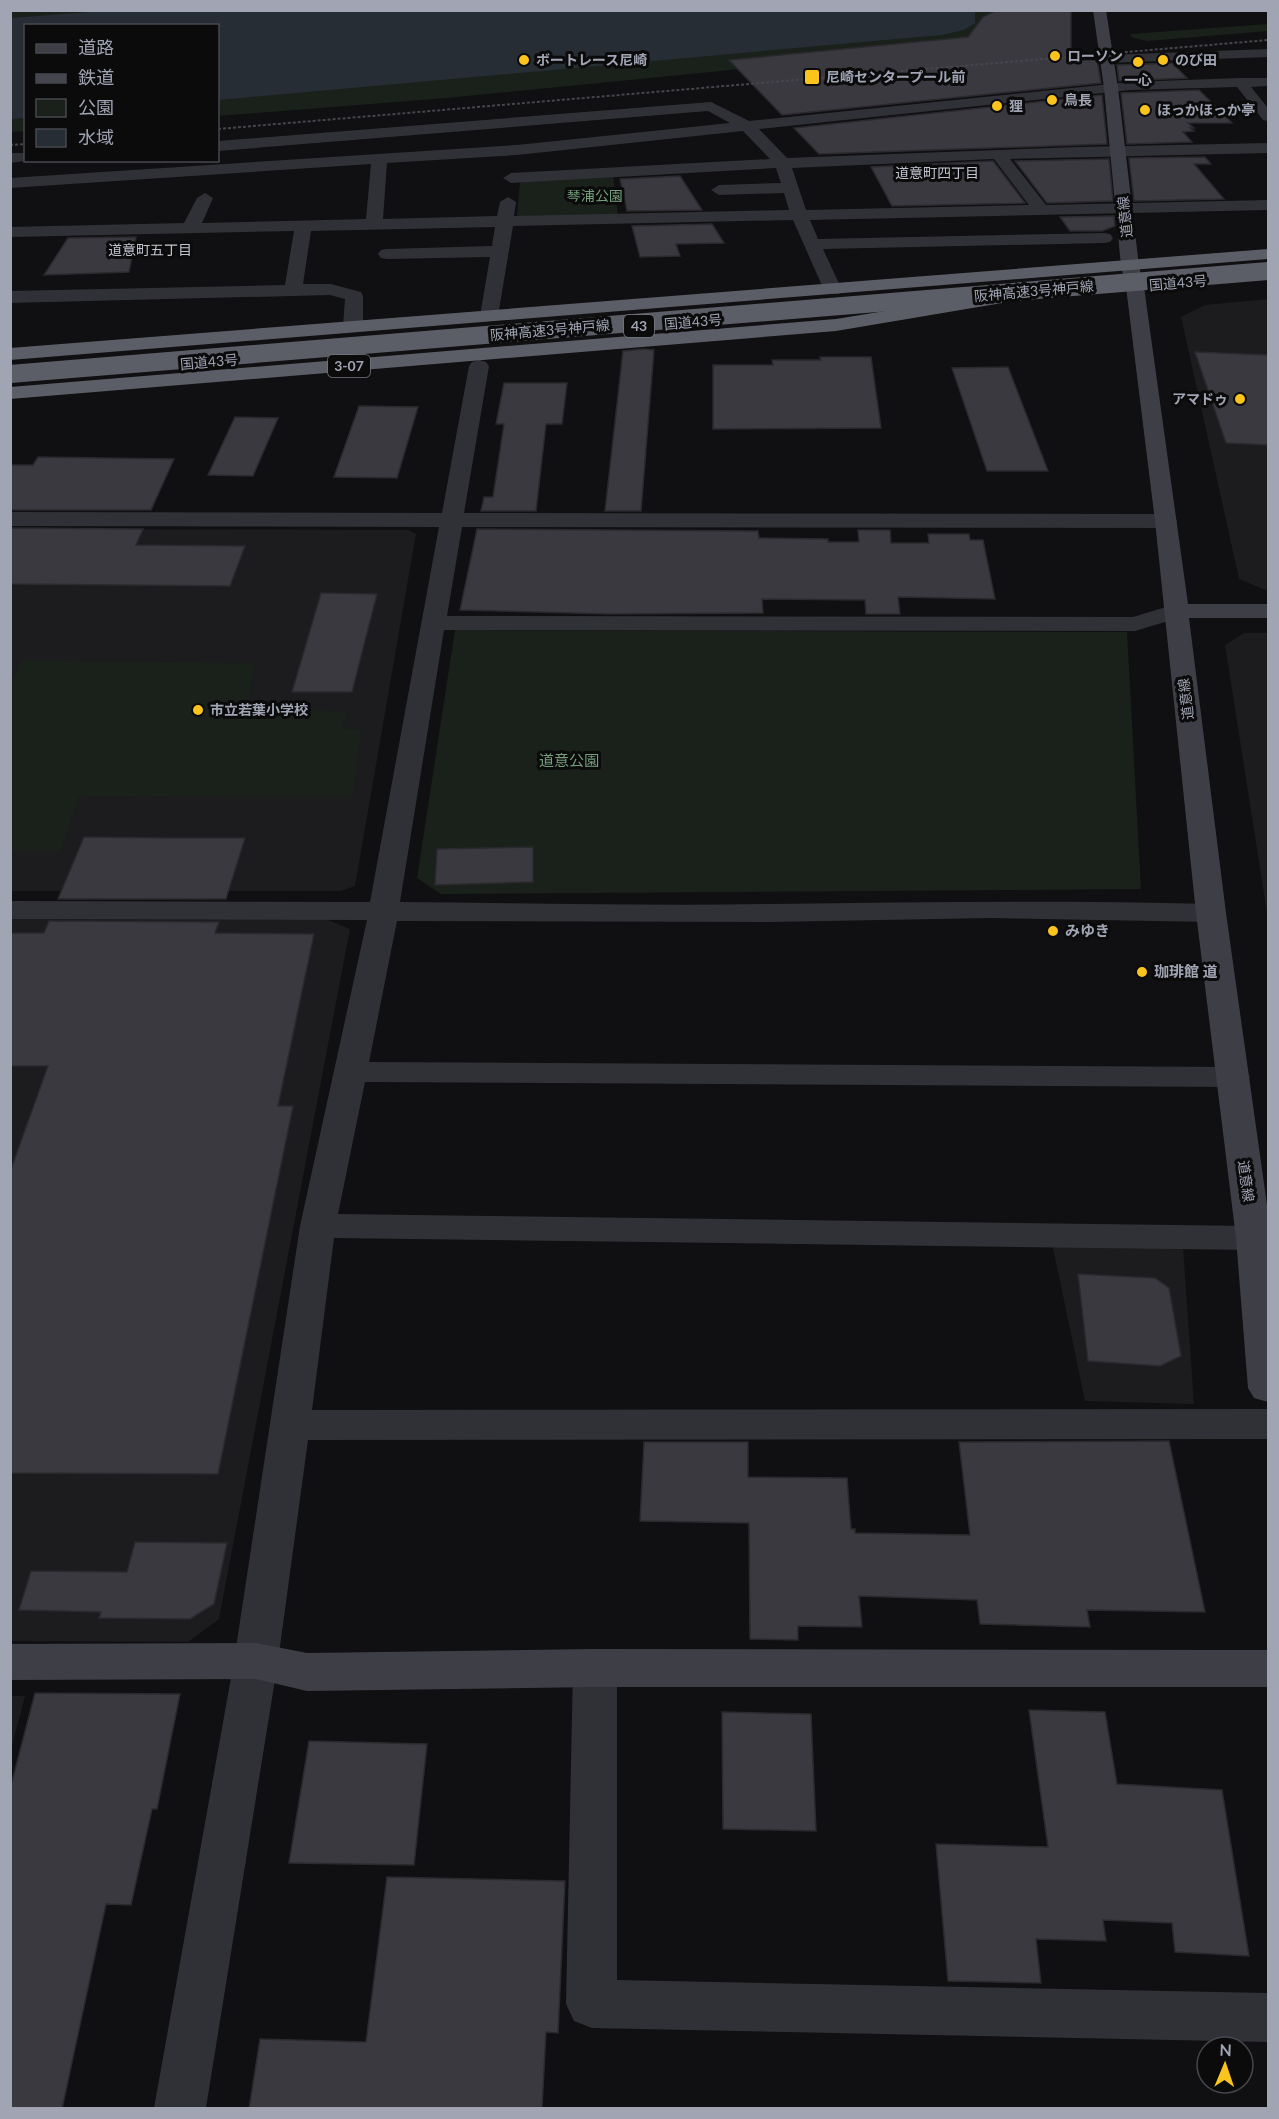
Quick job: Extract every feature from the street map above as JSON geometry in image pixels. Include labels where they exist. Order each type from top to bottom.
[{"type":"highway","name":"国道43号","points":[[10,355],[353,326],[1269,256]]},
{"type":"highway","name":"阪神高速3号神戸線","points":[[10,355],[1269,256]]},
{"type":"highway","name":"国道43号","points":[[10,379],[1135,287],[1269,274]]},
{"type":"highway","name":"阪神高速3号神戸線","points":[[10,374],[1269,274]]},
{"type":"highway","points":[[10,399],[120,396],[719,346],[782,338],[836,325],[1006,297]]},
{"type":"highway","points":[[186,321],[243,326]]},
{"type":"highway","name":"3-07","points":[[10,393],[836,325]]},
{"type":"highway","points":[[10,340],[143,329],[243,326],[332,328]]},
{"type":"street","name":"道意線","points":[[1099,10],[1111,88],[1130,266],[1135,287],[1166,521],[1211,913],[1254,1238],[1269,1388]]},
{"type":"street","points":[[1235,53],[1231,48],[1269,45]]},
{"type":"street","points":[[1106,59],[1269,53]]},
{"type":"street","points":[[1240,82],[1269,117]]},
{"type":"street","points":[[16,183],[517,150],[1111,88],[1269,82]]},
{"type":"street","points":[[219,146],[711,106],[748,127],[782,162],[799,215],[833,290]]},
{"type":"street","points":[[520,123],[541,148]]},
{"type":"street","points":[[511,178],[782,162],[1269,148]]},
{"type":"street","points":[[489,316],[517,150]]},
{"type":"street","points":[[999,155],[1041,209]]},
{"type":"street","points":[[374,225],[379,160]]},
{"type":"street","points":[[10,197],[16,183],[31,162]]},
{"type":"street","points":[[719,190],[790,189]]},
{"type":"street","points":[[190,229],[205,198]]},
{"type":"street","points":[[10,232],[1124,206],[1269,205]]},
{"type":"street","points":[[293,290],[303,226]]},
{"type":"street","points":[[812,244],[1104,238]]},
{"type":"street","points":[[387,254],[499,252]]},
{"type":"street","points":[[10,297],[331,289],[354,296],[353,326]]},
{"type":"street","points":[[180,2109],[256,1660],[318,1226],[384,910],[479,366]]},
{"type":"street","points":[[10,519],[1166,521]]},
{"type":"street","points":[[433,623],[1135,624],[1176,611],[1269,611]]},
{"type":"street","points":[[10,910],[771,913],[893,909],[1083,908],[1211,913]]},
{"type":"street","points":[[350,1072],[1233,1077]]},
{"type":"street","points":[[318,1226],[1254,1238]]},
{"type":"street","points":[[289,1425],[1269,1424]]},
{"type":"street","points":[[10,1662],[256,1660],[307,1672],[595,1668],[1269,1669]]},
{"type":"street","points":[[595,1668],[592,2004],[1269,2018]]},
{"type":"shaded area","name":"アマドゥ","points":[[1268,299],[1268,591],[1239,579],[1181,317],[1205,305]]},
{"type":"shaded area","name":"市立若葉小学校","points":[[11,529],[408,530],[416,534],[355,886],[341,891],[11,891]]},
{"type":"shaded area","points":[[1244,633],[1268,633],[1268,919],[1225,645]]},
{"type":"shaded area","points":[[11,919],[328,920],[350,929],[219,1619],[188,1642],[11,1641]]},
{"type":"shaded area","points":[[1052,1243],[1183,1247],[1194,1404],[1085,1401]]},
{"type":"shaded area","points":[[10,1696],[25,1696],[11,1749],[10,1749]]},
{"type":"green space","name":"ボートレース尼崎","points":[[11,11],[1041,11],[1007,43],[447,98],[219,116],[219,24],[24,24],[24,131],[11,132]]},
{"type":"green space","points":[[1268,24],[1268,31],[1147,41],[1131,37],[1130,34]]},
{"type":"green space","name":"琴浦公園","points":[[613,176],[618,216],[526,218],[517,215],[520,183]]},
{"type":"green space","name":"道意公園","points":[[455,630],[1127,632],[1141,889],[441,894],[417,878]]},
{"type":"green space","points":[[22,660],[254,663],[248,709],[348,711],[341,728],[361,730],[353,797],[79,796],[61,851],[11,851],[11,683]]},
{"type":"water","name":"ボートレース尼崎","points":[[117,10],[975,10],[975,23],[964,30],[941,35],[219,100],[219,24],[24,24],[24,118],[11,119],[11,18]]},
{"type":"building","points":[[997,10],[1071,10],[1071,60],[1097,60],[1101,83],[782,115],[729,60],[968,37],[983,17]]},
{"type":"building","points":[[1172,63],[1187,78],[1119,81],[1117,65]]},
{"type":"building","points":[[1199,90],[1232,123],[1188,123],[1194,131],[1183,132],[1192,142],[1127,144],[1121,93]]},
{"type":"building","points":[[1102,95],[1107,144],[819,154],[794,128]]},
{"type":"building","points":[[1205,157],[1211,164],[1194,164],[1224,199],[1134,201],[1129,158]]},
{"type":"building","points":[[1109,159],[1113,201],[1047,203],[1015,161]]},
{"type":"building","points":[[993,161],[1025,203],[892,206],[871,167]]},
{"type":"building","points":[[680,176],[702,210],[627,211],[620,179]]},
{"type":"building","points":[[1114,216],[1115,226],[1102,231],[1070,231],[1060,217]]},
{"type":"building","points":[[712,224],[724,243],[676,244],[680,256],[640,257],[632,226]]},
{"type":"building","points":[[136,237],[129,272],[44,275],[68,238]]},
{"type":"building","points":[[654,350],[641,511],[605,511],[623,351]]},
{"type":"building","name":"アマドゥ","points":[[1195,352],[1269,355],[1269,445],[1226,443]]},
{"type":"building","points":[[820,357],[871,357],[881,428],[713,429],[713,365],[773,365],[772,360],[821,360]]},
{"type":"building","points":[[1008,367],[1048,471],[987,471],[952,368]]},
{"type":"building","points":[[504,383],[567,383],[562,424],[546,424],[536,511],[481,511],[484,497],[493,497],[504,424],[496,424]]},
{"type":"building","points":[[359,406],[418,407],[397,478],[334,477]]},
{"type":"building","points":[[235,417],[278,418],[253,476],[208,475]]},
{"type":"building","points":[[38,457],[174,459],[151,510],[10,510],[10,465],[33,465]]},
{"type":"building","points":[[10,528],[143,529],[136,545],[245,546],[230,586],[10,584]]},
{"type":"building","points":[[477,529],[758,531],[759,538],[828,539],[828,542],[859,542],[858,530],[890,530],[891,543],[929,543],[928,534],[969,534],[970,540],[983,540],[995,599],[898,597],[900,614],[866,614],[865,600],[762,599],[763,613],[609,614],[460,610]]},
{"type":"building","points":[[321,593],[377,594],[352,692],[292,692]]},
{"type":"building","points":[[84,837],[245,838],[226,899],[58,899]]},
{"type":"building","points":[[533,847],[533,882],[435,885],[437,849]]},
{"type":"building","points":[[49,921],[219,922],[215,933],[314,934],[278,1106],[293,1106],[218,1474],[10,1473],[10,1172],[48,1066],[10,1066],[10,933],[44,933]]},
{"type":"building","points":[[1078,1274],[1155,1278],[1169,1288],[1181,1356],[1160,1366],[1088,1361]]},
{"type":"building","points":[[1169,1441],[1205,1612],[1087,1610],[1090,1627],[980,1624],[977,1600],[859,1596],[862,1627],[798,1626],[798,1640],[750,1639],[749,1523],[640,1521],[644,1442],[748,1442],[748,1477],[847,1478],[851,1529],[855,1529],[855,1533],[970,1535],[959,1442]]},
{"type":"building","points":[[135,1542],[227,1543],[214,1604],[190,1619],[99,1618],[101,1612],[19,1610],[31,1571],[127,1572]]},
{"type":"building","points":[[35,1693],[180,1694],[157,1809],[152,1809],[131,1905],[106,1904],[62,2109],[10,2109],[10,1789]]},
{"type":"building","points":[[1029,1710],[1105,1712],[1117,1784],[1222,1790],[1249,1956],[1175,1952],[1172,1923],[1103,1920],[1106,1941],[1036,1939],[1041,1983],[948,1981],[936,1844],[1048,1847]]},
{"type":"building","points":[[722,1712],[811,1714],[816,1831],[723,1829]]},
{"type":"building","points":[[309,1741],[427,1744],[414,1865],[289,1863]]},
{"type":"building","points":[[387,1877],[565,1881],[558,2033],[546,2032],[542,2109],[249,2109],[260,2039],[366,2042]]},
{"type":"railway","points":[[219,129],[1268,40]]},
{"type":"railway","points":[[10,145],[24,144]]},
{"type":"place","name":"ローソン","points":[[1055,56]]},
{"type":"place","name":"ボートレース尼崎","points":[[524,60]]},
{"type":"place","name":"のび田","points":[[1163,60]]},
{"type":"place","name":"一心","points":[[1138,62]]},
{"type":"place","name":"尼崎センタープール前","points":[[812,77]]},
{"type":"place","name":"鳥長","points":[[1052,100]]},
{"type":"place","name":"狸","points":[[997,106]]},
{"type":"place","name":"ほっかほっか亭","points":[[1145,110]]},
{"type":"place","name":"アマドゥ","points":[[1240,399]]},
{"type":"place","name":"市立若葉小学校","points":[[198,710]]},
{"type":"place","name":"みゆき","points":[[1053,931]]},
{"type":"place","name":"珈琲館 道","points":[[1142,972]]},
{"type":"district","name":"道意町四丁目","points":[[937,173]]},
{"type":"district","name":"道意町五丁目","points":[[150,250]]}]
